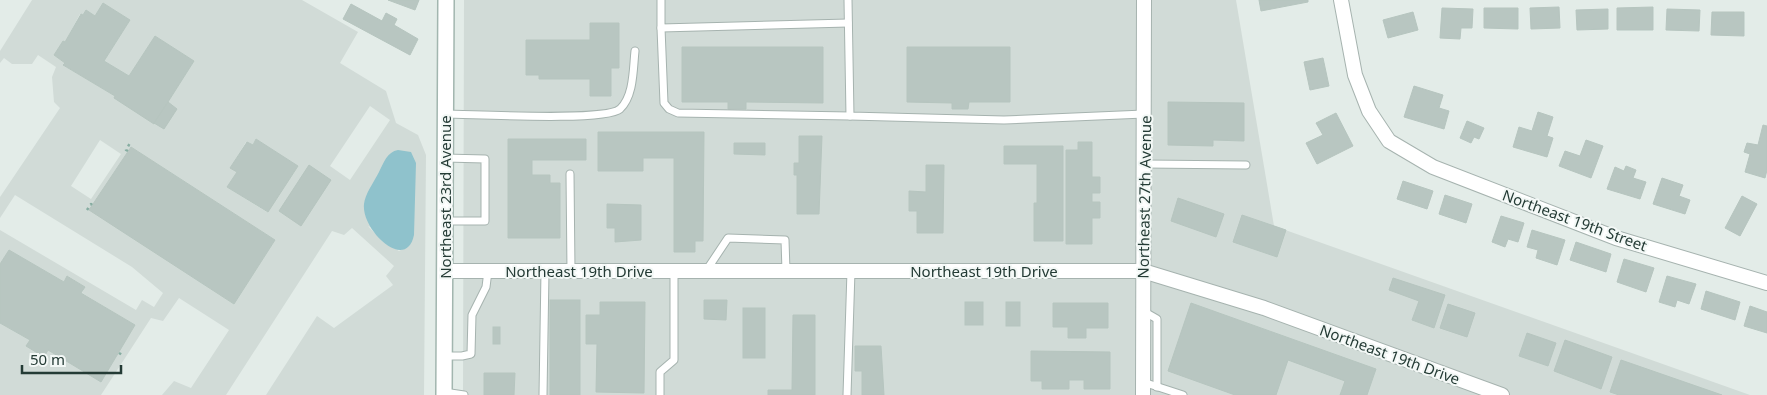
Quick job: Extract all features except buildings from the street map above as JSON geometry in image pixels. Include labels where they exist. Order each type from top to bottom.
[{"type":"main road","name":"Northeast 23rd Avenue","points":[[444,394],[446,0]]},
{"type":"street","name":"Northeast 27th Avenue","points":[[1143,389],[1144,0]]},
{"type":"street","name":"Northeast 19th Street","points":[[1340,0],[1356,75],[1369,111],[1389,141],[1433,167],[1616,238],[1767,282]]},
{"type":"street","name":"Northeast 19th Drive","points":[[445,271],[1143,271],[1264,308],[1502,395]]},
{"type":"lane","points":[[660,0],[664,103],[669,109],[678,113],[1004,120],[1145,114]]},
{"type":"lane","points":[[848,0],[850,116]]},
{"type":"lane","points":[[661,28],[848,23]]},
{"type":"lane","points":[[446,114],[571,116],[613,114],[620,109],[627,98],[635,51]]},
{"type":"lane","points":[[445,158],[485,158],[485,221],[445,221]]},
{"type":"lane","points":[[1145,164],[1246,165]]},
{"type":"lane","points":[[570,174],[571,271]]},
{"type":"lane","points":[[706,272],[728,238],[785,240],[786,271]]},
{"type":"lane","points":[[444,356],[471,354],[472,315],[486,287],[488,271]]},
{"type":"lane","points":[[543,395],[545,271]]},
{"type":"lane","points":[[847,395],[851,271]]},
{"type":"lane","points":[[660,395],[660,372],[674,360],[674,272]]},
{"type":"lane","points":[[1143,311],[1157,318],[1157,387]]},
{"type":"lane","points":[[1143,389],[1157,387],[1183,395]]},
{"type":"lane","points":[[444,394],[464,395]]},
{"type":"path","points":[[128,151],[126,150],[130,143]]},
{"type":"path","points":[[87,210],[92,205]]},
{"type":"path","points":[[119,352],[124,356]]},
{"type":"shaded area","points":[[32,0],[302,0],[358,32],[340,63],[386,91],[396,123],[418,135],[426,155],[424,395],[266,395],[317,316],[334,328],[393,285],[386,276],[394,266],[352,228],[344,235],[332,231],[226,395],[162,395],[174,381],[191,388],[229,330],[179,298],[163,321],[151,318],[101,395],[0,395],[0,323],[30,340],[26,346],[44,356],[48,350],[101,382],[135,325],[82,293],[85,287],[68,276],[64,282],[9,250],[0,264],[0,230],[136,310],[142,300],[154,307],[163,293],[132,267],[15,195],[0,218],[0,197],[60,108],[54,102],[52,77],[56,67],[38,55],[32,64],[12,64],[4,58],[0,63],[0,51]],"holes":[[[103,3],[130,20],[104,61],[129,76],[155,36],[194,61],[154,124],[115,96],[64,66],[65,63],[54,55],[63,41],[65,42],[80,14],[83,15],[86,10],[95,16]],[[370,106],[390,120],[350,180],[330,166]],[[256,139],[298,166],[267,212],[227,187],[237,172],[231,167],[246,142],[253,145]],[[100,140],[121,154],[91,199],[71,186]],[[131,147],[275,240],[234,304],[90,209]],[[368,226],[409,246],[399,251],[382,241]]]},
{"type":"shaded area","points":[[464,0],[1236,0],[1274,226],[1750,395],[463,395]]},
{"type":"water","points":[[398,150],[411,152],[416,163],[414,235],[409,246],[402,250],[394,249],[385,244],[376,235],[369,225],[364,204],[368,192],[386,158]]}]
